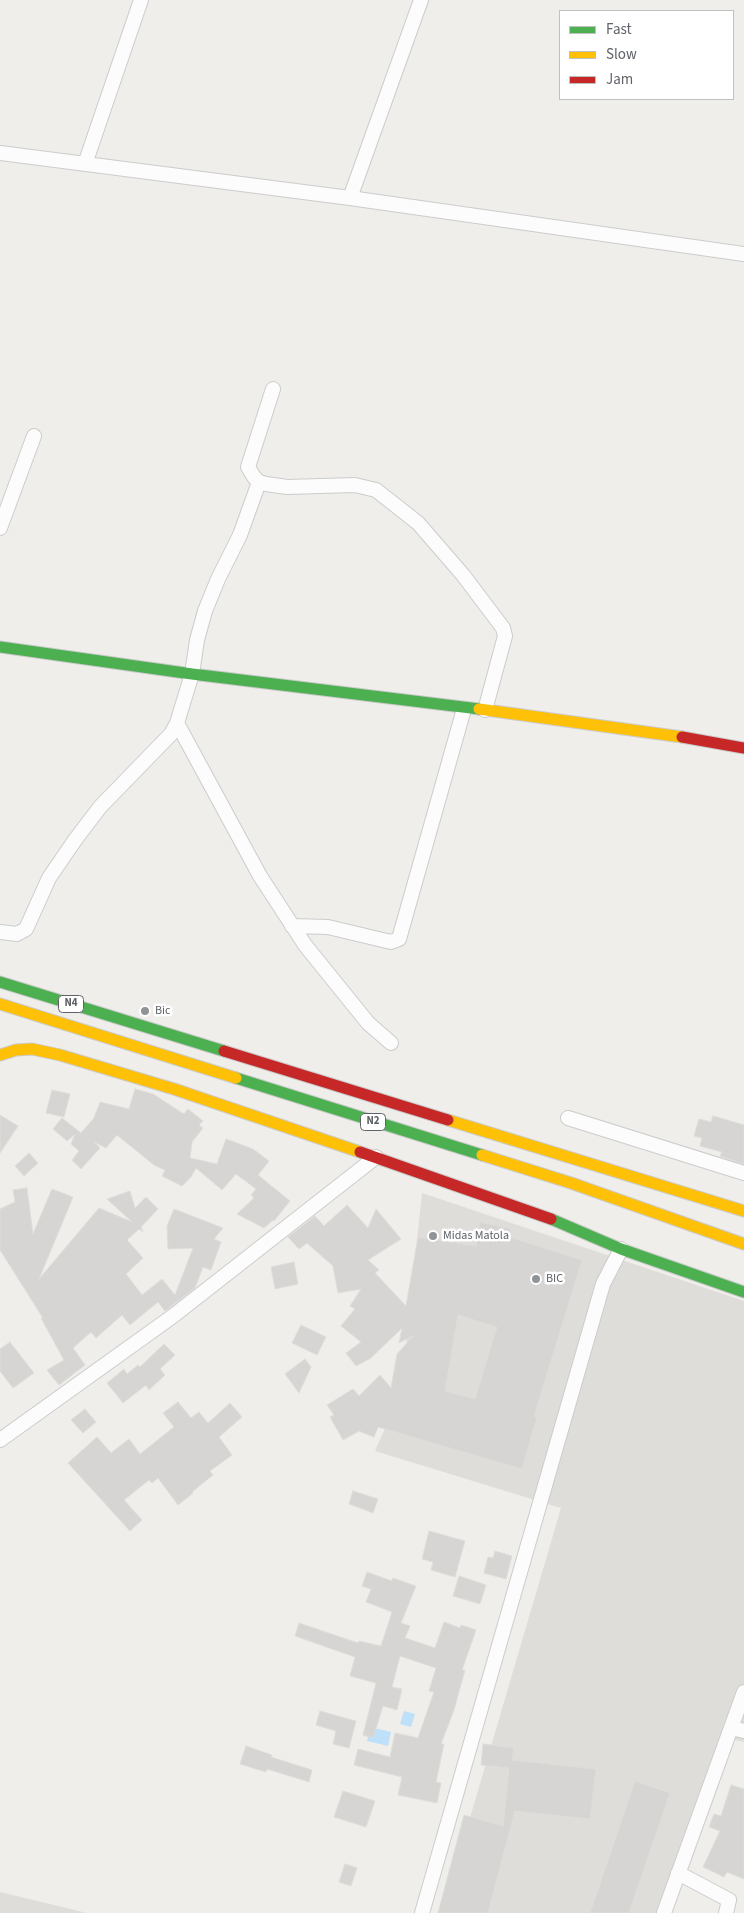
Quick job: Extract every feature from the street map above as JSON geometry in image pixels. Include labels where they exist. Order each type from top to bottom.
[{"type":"main road","points":[[0,647],[192,674],[485,710],[676,736],[744,748]]},
{"type":"main road","name":"N4","points":[[0,982],[142,1026]]},
{"type":"main road","name":"N2","points":[[0,1004],[571,1183],[744,1244]]},
{"type":"main road","name":"N2","points":[[142,1026],[744,1211]]},
{"type":"main road","points":[[0,1054],[32,1049],[60,1055],[174,1089],[514,1205],[620,1248],[744,1292]]},
{"type":"street","points":[[86,164],[141,0]]},
{"type":"street","points":[[350,198],[421,0]]},
{"type":"street","points":[[0,153],[350,198],[744,254]]},
{"type":"street","points":[[273,389],[248,467],[259,482],[287,487],[355,485],[376,490],[418,522],[463,575],[503,628],[505,636],[485,710]]},
{"type":"street","points":[[0,528],[34,436]]},
{"type":"street","points":[[0,932],[17,934],[26,929],[49,878],[75,840],[100,807],[171,734],[177,723],[192,674],[197,640],[206,611],[218,579],[240,536],[259,482]]},
{"type":"street","points":[[292,926],[328,927],[391,942],[398,939],[464,708]]},
{"type":"street","points":[[177,723],[260,876],[292,926],[331,979],[368,1022],[391,1043]]},
{"type":"street","points":[[568,1118],[744,1173]]},
{"type":"street","points":[[0,1440],[173,1316],[376,1157]]},
{"type":"street","points":[[422,1913],[603,1284],[620,1248]]},
{"type":"street","points":[[664,1913],[678,1874],[738,1729],[744,1692]]},
{"type":"street","points":[[678,1874],[729,1900],[726,1913]]},
{"type":"shaded area","points":[[422,1193],[744,1301],[744,1742],[723,1737],[662,1913],[442,1913],[561,1508],[375,1451],[401,1392]]},
{"type":"shaded area","points":[[0,1892],[87,1913],[0,1913]]},
{"type":"water","points":[[404,1711],[415,1714],[411,1727],[400,1724]]},
{"type":"water","points":[[370,1727],[391,1732],[388,1746],[367,1741]]},
{"type":"building","points":[[135,1089],[153,1094],[184,1114],[188,1109],[203,1121],[199,1125],[203,1128],[192,1142],[190,1158],[217,1164],[226,1139],[253,1149],[269,1161],[258,1175],[290,1201],[274,1221],[264,1228],[237,1214],[254,1198],[251,1195],[256,1189],[236,1174],[222,1190],[196,1168],[191,1177],[182,1186],[162,1176],[165,1170],[154,1165],[117,1135],[106,1148],[94,1142],[100,1148],[81,1169],[72,1160],[79,1151],[71,1144],[75,1134],[67,1141],[53,1129],[62,1118],[81,1133],[94,1118],[100,1102],[129,1109]]},
{"type":"building","points":[[52,1090],[70,1094],[64,1117],[46,1113]]},
{"type":"building","points":[[0,1115],[18,1126],[0,1153]]},
{"type":"building","points":[[713,1116],[744,1125],[744,1164],[720,1156],[722,1152],[700,1146],[702,1138],[694,1136],[699,1119],[711,1122]]},
{"type":"building","points":[[29,1153],[38,1163],[24,1176],[15,1166]]},
{"type":"building","points":[[27,1188],[33,1234],[52,1189],[73,1197],[39,1279],[99,1208],[132,1222],[107,1199],[130,1191],[135,1208],[146,1197],[158,1209],[141,1227],[143,1232],[139,1229],[127,1240],[143,1258],[126,1274],[142,1295],[162,1279],[175,1295],[193,1248],[168,1249],[167,1226],[174,1209],[223,1228],[214,1239],[221,1242],[211,1270],[203,1267],[195,1288],[165,1311],[158,1302],[130,1325],[122,1315],[96,1338],[91,1332],[73,1348],[85,1365],[59,1385],[47,1370],[64,1360],[41,1318],[43,1318],[0,1250],[0,1209],[15,1202],[13,1190]]},
{"type":"building","points":[[347,1205],[368,1228],[376,1209],[401,1239],[368,1260],[379,1270],[375,1273],[406,1306],[418,1237],[476,1246],[480,1222],[511,1229],[509,1237],[582,1260],[534,1416],[537,1417],[522,1469],[378,1427],[374,1437],[359,1431],[343,1440],[330,1417],[334,1415],[327,1405],[353,1389],[359,1396],[380,1375],[391,1388],[397,1354],[414,1335],[399,1343],[402,1328],[371,1358],[356,1366],[346,1353],[361,1342],[341,1326],[355,1309],[350,1306],[361,1289],[338,1293],[333,1266],[307,1243],[299,1249],[288,1237],[315,1216],[324,1226]],"holes":[[[458,1315],[497,1327],[475,1399],[445,1391]]]},
{"type":"building","points":[[294,1262],[298,1284],[275,1289],[271,1267]]},
{"type":"building","points":[[301,1325],[326,1337],[317,1355],[292,1343]]},
{"type":"building","points":[[10,1342],[34,1373],[13,1388],[0,1371],[0,1349]]},
{"type":"building","points":[[164,1344],[175,1355],[160,1369],[165,1375],[149,1390],[146,1385],[123,1403],[107,1383],[124,1369],[127,1374],[138,1365],[140,1367]]},
{"type":"building","points":[[305,1359],[311,1367],[299,1393],[285,1374]]},
{"type":"building","points":[[178,1402],[191,1418],[199,1412],[208,1423],[230,1403],[242,1417],[219,1437],[232,1455],[210,1471],[213,1475],[178,1505],[158,1478],[152,1483],[149,1480],[124,1500],[142,1520],[130,1531],[68,1463],[97,1437],[111,1453],[129,1439],[140,1454],[174,1427],[163,1413]]},
{"type":"building","points":[[85,1409],[96,1422],[83,1433],[71,1420]]},
{"type":"building","points":[[353,1491],[378,1499],[373,1513],[349,1504]]},
{"type":"building","points":[[429,1531],[465,1541],[455,1577],[431,1570],[433,1562],[422,1559]]},
{"type":"building","points":[[495,1551],[512,1556],[506,1579],[484,1573],[488,1557],[493,1558]]},
{"type":"building","points":[[367,1572],[392,1581],[393,1578],[416,1586],[401,1623],[410,1626],[405,1638],[435,1648],[444,1622],[460,1628],[461,1625],[476,1630],[462,1670],[465,1670],[454,1710],[441,1744],[444,1744],[436,1782],[441,1783],[437,1803],[398,1795],[402,1777],[354,1765],[358,1749],[390,1757],[395,1733],[418,1738],[434,1692],[429,1691],[436,1668],[400,1656],[392,1687],[402,1689],[397,1710],[383,1706],[373,1738],[363,1735],[376,1683],[350,1676],[355,1657],[295,1636],[299,1623],[358,1643],[359,1641],[381,1646],[392,1612],[366,1602],[371,1589],[362,1586]]},
{"type":"building","points":[[459,1576],[486,1585],[480,1604],[453,1596]]},
{"type":"building","points":[[320,1711],[356,1721],[349,1748],[333,1744],[336,1731],[316,1725]]},
{"type":"building","points":[[483,1744],[514,1748],[512,1760],[596,1769],[590,1819],[515,1811],[488,1913],[438,1913],[464,1815],[503,1826],[509,1768],[481,1765]]},
{"type":"building","points":[[246,1746],[272,1755],[271,1757],[312,1770],[309,1782],[267,1769],[266,1772],[240,1764]]},
{"type":"building","points":[[635,1781],[670,1793],[629,1913],[590,1913]]},
{"type":"building","points":[[731,1785],[744,1789],[744,1879],[727,1872],[724,1877],[703,1867],[720,1831],[709,1827],[714,1814],[721,1816]]},
{"type":"building","points":[[343,1791],[375,1801],[366,1827],[334,1817]]},
{"type":"building","points":[[345,1864],[357,1868],[351,1886],[339,1882]]},
{"type":"traffic: fast","points":[[0,647],[192,674],[479,709]]},
{"type":"traffic: fast","points":[[0,982],[224,1051]]},
{"type":"traffic: fast","points":[[236,1078],[482,1155]]},
{"type":"traffic: fast","points":[[551,1219],[621,1249],[744,1292]]},
{"type":"traffic: slow","points":[[479,709],[682,737]]},
{"type":"traffic: slow","points":[[0,1004],[236,1078]]},
{"type":"traffic: slow","points":[[0,1055],[16,1050],[32,1049],[60,1055],[174,1089],[360,1152]]},
{"type":"traffic: slow","points":[[448,1120],[744,1211]]},
{"type":"traffic: slow","points":[[482,1155],[571,1183],[744,1244]]},
{"type":"traffic: jam","points":[[682,737],[744,748]]},
{"type":"traffic: jam","points":[[224,1051],[448,1120]]},
{"type":"traffic: jam","points":[[360,1152],[551,1219]]},
{"type":"place","name":"Bic","points":[[145,1011]]},
{"type":"place","name":"Midas Matola","points":[[433,1236]]},
{"type":"place","name":"BIC","points":[[536,1279]]}]
